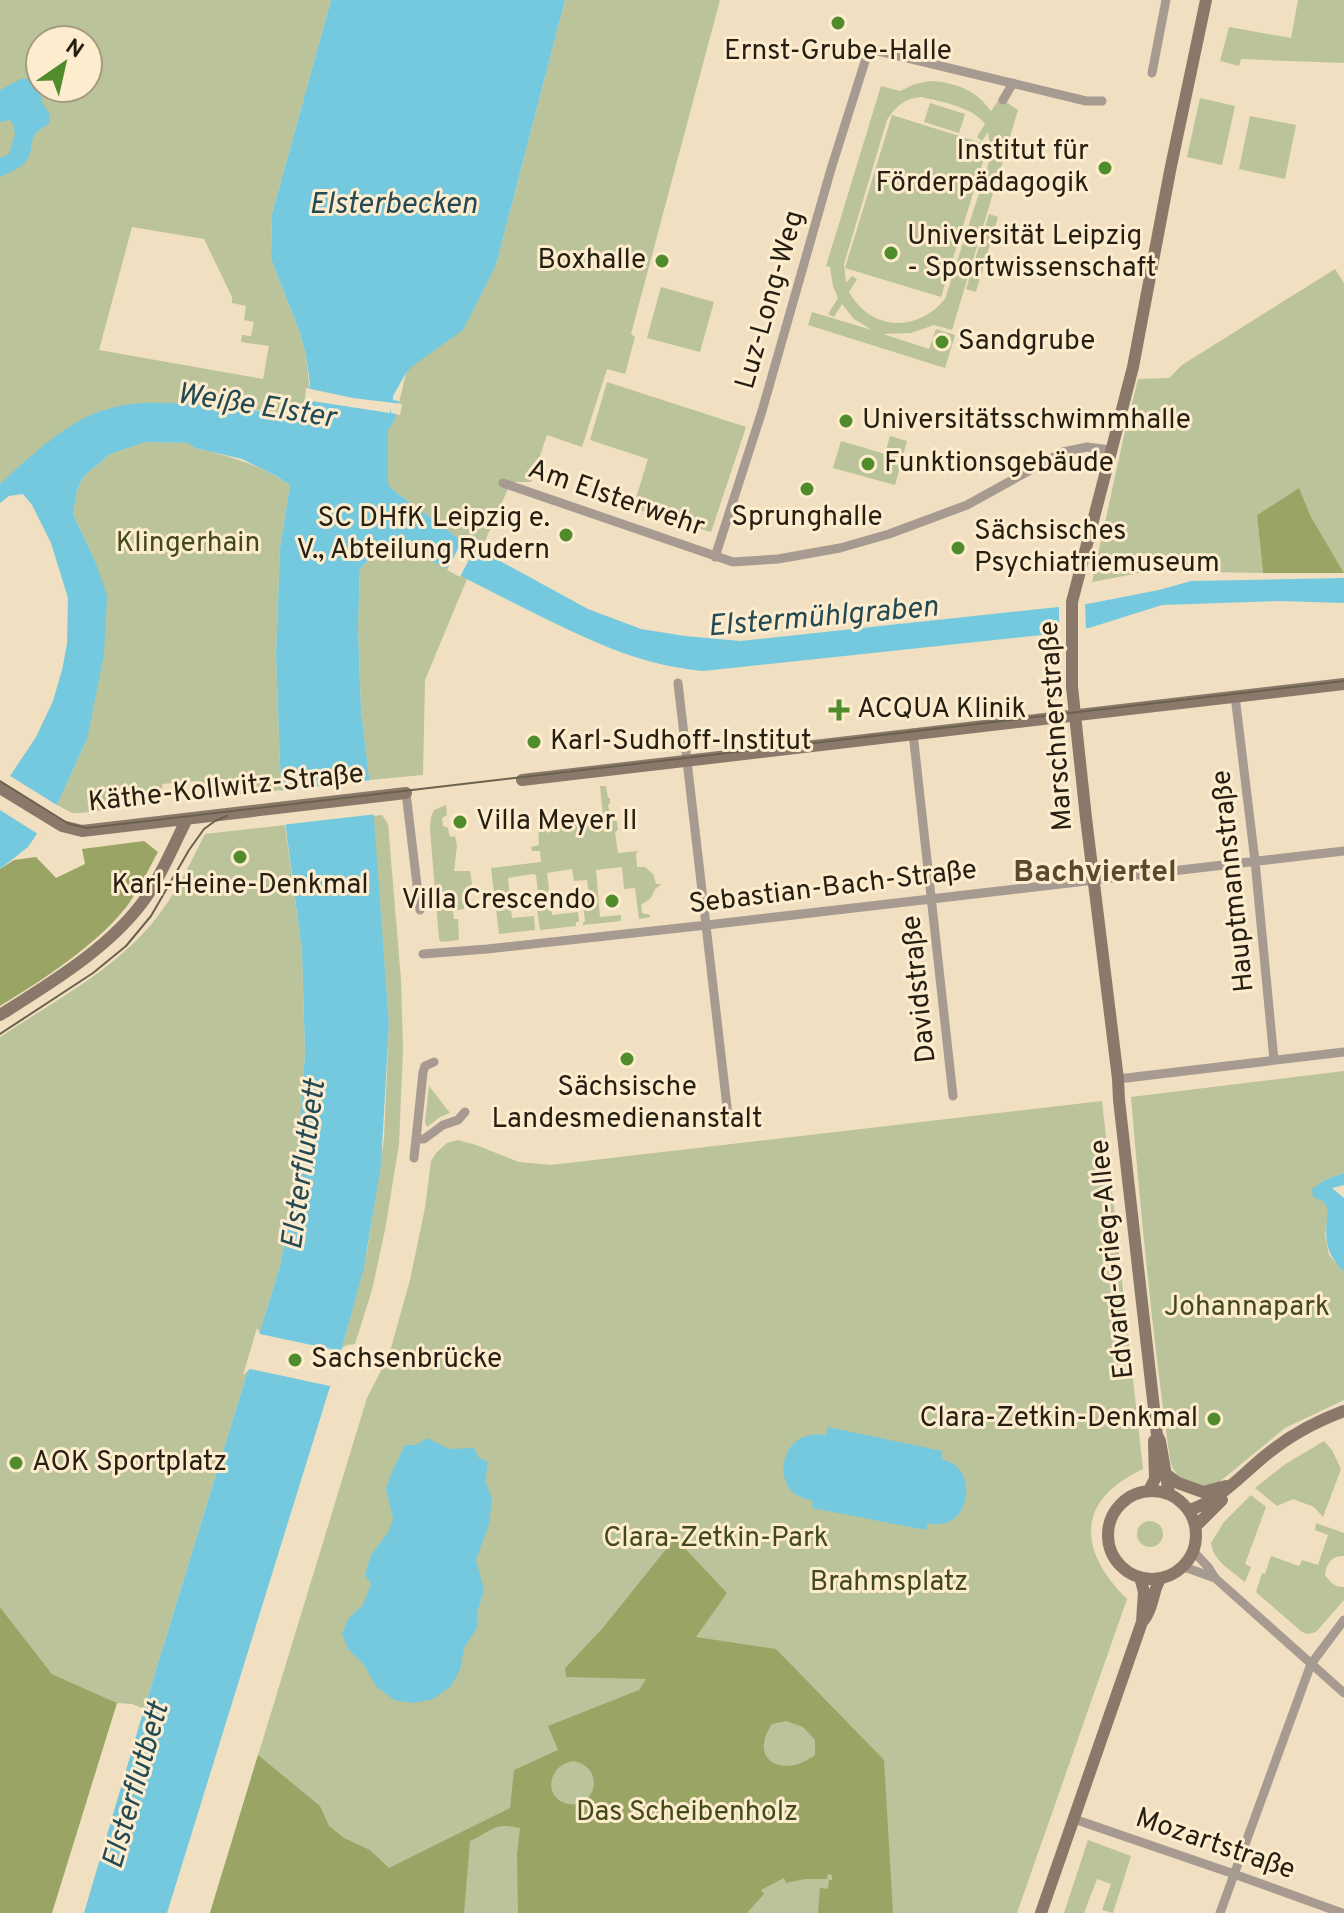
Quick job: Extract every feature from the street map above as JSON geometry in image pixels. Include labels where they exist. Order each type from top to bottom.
[{"type":"main road","name":"Marschnerstraße","points":[[1118,1079],[1072,687],[1072,602],[1133,367],[1206,0]]},
{"type":"main road","points":[[522,780],[1344,684]]},
{"type":"main road","name":"Käthe-Kollwitz-Straße","points":[[0,788],[52,821],[68,829],[82,831],[406,793]]},
{"type":"main road","points":[[0,1015],[96,950],[128,920],[154,885],[187,819]]},
{"type":"main road","name":"Edvard-Grieg-Allee","points":[[1118,1079],[1157,1435],[1169,1493]]},
{"type":"main road","points":[[1196,1526],[1274,1448],[1297,1433],[1344,1411]]},
{"type":"main road","name":"Edvard-Grieg-Allee","points":[[1149,1490],[1155,1479],[1153,1442],[1157,1435]]},
{"type":"main road","points":[[1166,1474],[1178,1483],[1203,1492],[1233,1486]]},
{"type":"main road","points":[[1189,1510],[1209,1502],[1233,1486]]},
{"type":"main road","points":[[1041,1913],[1142,1622],[1153,1605],[1157,1582],[1181,1568],[1196,1543],[1196,1526],[1189,1510],[1169,1493],[1149,1490],[1120,1503],[1111,1518],[1107,1535],[1111,1552],[1128,1572],[1140,1577],[1161,1578]]},
{"type":"main road","points":[[1140,1577],[1144,1592],[1142,1622]]},
{"type":"street","points":[[1152,73],[1166,0]]},
{"type":"street","name":"Luz-Long-Weg","points":[[715,557],[762,411],[867,55],[874,50],[1013,83]]},
{"type":"street","points":[[1003,100],[1013,83],[1086,101],[1102,101]]},
{"type":"street","name":"Am Elsterwehr","points":[[503,483],[733,562],[778,559],[840,548],[889,534],[967,505],[1063,452],[1087,447],[1111,450]]},
{"type":"street","points":[[678,683],[729,1124]]},
{"type":"street","name":"Hauptmannstraße","points":[[1235,696],[1274,1060]]},
{"type":"street","name":"Davidstraße","points":[[913,733],[953,1096]]},
{"type":"street","points":[[406,793],[420,910]]},
{"type":"street","name":"Sebastian-Bach-Straße","points":[[423,954],[707,925],[1344,851]]},
{"type":"street","points":[[1118,1079],[1344,1052]]},
{"type":"street","points":[[414,1158],[423,1072],[425,1066],[434,1062]]},
{"type":"street","points":[[417,1139],[424,1139],[443,1125],[458,1120],[465,1112]]},
{"type":"street","points":[[1193,1551],[1215,1578],[1344,1693]]},
{"type":"street","points":[[1181,1568],[1215,1578]]},
{"type":"street","points":[[1220,1913],[1311,1664],[1344,1620]]},
{"type":"street","name":"Mozartstraße","points":[[1074,1819],[1342,1913]]},
{"type":"green space","points":[[0,0],[331,0],[272,214],[271,259],[306,356],[310,392],[307,412],[211,406],[204,401],[202,405],[152,403],[62,432],[0,484]],"holes":[[[132,227],[204,239],[232,297],[232,303],[246,306],[244,320],[254,322],[251,336],[242,335],[241,342],[269,346],[263,379],[99,350]]]},
{"type":"green space","points":[[565,0],[720,0],[631,334],[635,337],[625,374],[607,369],[582,447],[547,435],[531,482],[511,482],[481,550],[458,538],[388,484],[388,429],[395,420],[406,373],[496,265]]},
{"type":"green space","points":[[1298,0],[1344,0],[1344,63],[1241,59],[1239,66],[1220,61],[1229,27],[1291,38]]},
{"type":"green space","points":[[930,81],[948,83],[972,93],[991,111],[1000,98],[1018,110],[952,330],[934,325],[911,333],[883,334],[929,349],[936,329],[955,335],[945,368],[808,325],[812,312],[872,330],[854,319],[842,304],[834,317],[828,314],[838,298],[830,267],[826,266],[881,86],[900,91]],"holes":[[[921,97],[956,106],[980,118],[985,124],[977,137],[982,141],[988,132],[990,159],[945,299],[921,318],[895,323],[869,314],[858,305],[849,292],[857,279],[852,276],[846,283],[844,264],[887,120],[905,101]]]},
{"type":"green space","points":[[1200,98],[1235,106],[1222,165],[1187,157]]},
{"type":"green space","points":[[930,103],[965,114],[959,133],[924,122]]},
{"type":"green space","points":[[892,115],[988,145],[941,297],[845,268]]},
{"type":"green space","points":[[1250,116],[1296,125],[1285,179],[1239,169]]},
{"type":"green space","points":[[989,214],[998,217],[976,292],[966,289]]},
{"type":"green space","points":[[1335,269],[1344,283],[1344,573],[1298,489],[1257,515],[1263,573],[1150,571],[1092,582],[1138,379],[1169,378],[1182,365]]},
{"type":"green space","points":[[661,287],[714,302],[700,352],[647,338]]},
{"type":"green space","points":[[607,382],[746,427],[711,532],[633,508],[648,459],[590,440]]},
{"type":"green space","name":"Funktionsgebäude","points":[[890,436],[907,441],[895,485],[833,468],[841,441],[885,454]]},
{"type":"green space","name":"Klingerhain","points":[[146,442],[189,443],[195,448],[256,467],[290,485],[280,548],[276,655],[281,790],[201,799],[197,781],[162,784],[163,803],[72,813],[57,805],[87,739],[96,563],[73,514],[77,490],[84,476],[110,454]]},
{"type":"green space","points":[[1299,488],[1310,515],[1344,573],[1263,573],[1257,515]]},
{"type":"green space","points":[[393,546],[408,549],[467,579],[425,680],[423,775],[369,780],[361,710],[358,627],[360,569],[381,548]]},
{"type":"green space","points":[[600,786],[606,786],[612,821],[617,821],[618,853],[638,851],[637,867],[645,867],[653,874],[656,884],[662,884],[641,905],[642,913],[650,917],[639,919],[635,888],[624,889],[622,867],[596,870],[600,917],[621,915],[621,921],[583,925],[582,895],[589,894],[587,880],[574,881],[572,869],[547,873],[552,915],[578,912],[579,922],[576,926],[540,930],[536,875],[532,874],[508,878],[512,918],[534,916],[535,930],[499,934],[491,868],[541,862],[540,851],[532,851],[531,847],[539,845],[538,824],[551,823],[551,818],[568,814],[569,819],[603,815]]},
{"type":"green space","points":[[446,805],[447,815],[442,818],[443,826],[448,828],[450,837],[455,836],[457,846],[454,871],[470,871],[472,884],[464,894],[464,909],[453,911],[454,919],[458,919],[459,940],[441,942],[430,829],[434,810]]},
{"type":"green space","points":[[382,815],[388,824],[401,980],[403,1049],[399,1144],[372,1290],[355,1344],[342,1348],[367,1252],[384,1139],[389,1024],[373,816]]},
{"type":"green space","points":[[285,825],[302,952],[305,1053],[296,1181],[280,1266],[144,1709],[117,1703],[52,1674],[0,1607],[0,1037],[88,980],[129,948],[169,900],[205,834]]},
{"type":"green space","points":[[144,841],[158,852],[136,893],[115,920],[68,961],[0,1006],[0,869],[14,860],[36,857],[56,878],[85,864],[82,849]]},
{"type":"green space","name":"Johannapark","points":[[1344,1071],[1344,1173],[1325,1180],[1323,1201],[1329,1209],[1325,1235],[1329,1255],[1344,1272],[1344,1400],[1285,1428],[1218,1483],[1203,1486],[1188,1483],[1177,1474],[1170,1460],[1148,1278],[1131,1097]]},
{"type":"green space","points":[[429,1086],[450,1113],[427,1127],[425,1122]]},
{"type":"green space","name":"Clara-Zetkin-Park","points":[[1102,1101],[1143,1469],[1105,1496],[1095,1511],[1091,1528],[1099,1563],[1127,1599],[1017,1913],[210,1913],[367,1398],[389,1355],[410,1280],[431,1161],[436,1153],[447,1143],[458,1140],[519,1162],[551,1165]]},
{"type":"green space","points":[[1324,1441],[1341,1469],[1323,1517],[1314,1507],[1293,1499],[1277,1506],[1255,1488],[1284,1465]]},
{"type":"green space","points":[[1251,1495],[1266,1507],[1245,1564],[1251,1567],[1245,1582],[1219,1560],[1211,1543],[1224,1522]]},
{"type":"green space","points":[[1150,1521],[1159,1525],[1163,1534],[1159,1543],[1150,1547],[1141,1543],[1137,1534],[1141,1525]]},
{"type":"green space","points":[[1316,1523],[1344,1533],[1344,1556],[1330,1561],[1325,1575],[1335,1585],[1344,1587],[1344,1600],[1316,1632],[1308,1634],[1256,1592],[1271,1556],[1299,1566],[1302,1560],[1318,1565],[1328,1535],[1315,1530]]},
{"type":"green space","name":"Das Scheibenholz","points":[[675,1538],[727,1593],[696,1637],[776,1649],[884,1760],[893,1913],[818,1913],[820,1888],[828,1889],[829,1880],[832,1880],[832,1875],[828,1874],[827,1879],[786,1883],[784,1878],[761,1890],[764,1894],[747,1913],[518,1913],[520,1828],[504,1826],[470,1841],[464,1913],[210,1913],[258,1755],[320,1806],[329,1826],[344,1838],[370,1850],[389,1868],[510,1808],[514,1770],[558,1750],[548,1726],[639,1690],[646,1679],[566,1677],[565,1668],[602,1629]],"holes":[[[786,1721],[803,1727],[815,1740],[815,1755],[792,1765],[772,1762],[766,1756],[765,1737],[772,1724]],[[574,1761],[590,1771],[594,1787],[585,1800],[568,1804],[554,1795],[552,1781],[558,1768]]]},
{"type":"green space","points":[[0,1607],[52,1674],[117,1703],[52,1913],[0,1913]]},
{"type":"green space","points":[[1088,1840],[1131,1856],[1113,1913],[1102,1910],[1111,1884],[1097,1879],[1084,1913],[1064,1913]]},
{"type":"water","points":[[331,0],[565,0],[496,265],[463,330],[414,365],[393,396],[393,400],[399,401],[395,420],[388,430],[388,484],[458,538],[588,609],[641,629],[740,641],[1087,604],[1191,581],[1344,578],[1344,603],[1279,601],[1162,605],[1089,628],[1052,634],[703,671],[660,664],[603,645],[408,549],[386,548],[371,557],[360,569],[358,627],[361,710],[374,819],[389,1024],[381,1165],[364,1267],[342,1348],[167,1913],[84,1913],[280,1266],[296,1181],[305,1053],[302,952],[281,790],[276,655],[280,548],[290,485],[242,459],[195,448],[188,443],[146,442],[110,454],[84,476],[77,490],[73,514],[96,563],[107,596],[104,655],[87,739],[57,805],[28,847],[0,869],[0,791],[36,737],[53,701],[67,644],[68,598],[51,543],[32,505],[23,494],[9,496],[0,503],[0,484],[65,430],[94,414],[119,406],[155,403],[202,405],[204,401],[212,406],[302,415],[307,412],[310,383],[306,356],[271,259],[272,214]]},
{"type":"water","points":[[24,79],[24,104],[43,104],[50,122],[35,134],[26,162],[0,177],[0,158],[9,154],[15,134],[9,120],[0,122],[0,90]]},
{"type":"water","points":[[1344,1173],[1344,1185],[1332,1188],[1344,1198],[1344,1272],[1332,1257],[1327,1243],[1328,1209],[1323,1201],[1313,1197],[1312,1189]]},
{"type":"water","points":[[828,1427],[942,1451],[941,1459],[958,1468],[966,1484],[965,1502],[961,1510],[949,1522],[928,1523],[926,1530],[812,1508],[813,1501],[789,1488],[784,1465],[794,1443],[807,1436],[826,1435]]},
{"type":"water","points":[[427,1438],[449,1449],[474,1448],[478,1457],[488,1462],[485,1481],[492,1499],[489,1524],[476,1560],[484,1590],[477,1613],[477,1628],[464,1648],[460,1670],[451,1686],[433,1699],[413,1703],[394,1700],[376,1686],[364,1665],[348,1649],[342,1634],[348,1619],[363,1605],[371,1584],[365,1575],[371,1555],[389,1531],[393,1518],[386,1489],[391,1474],[405,1445],[416,1445]]},
{"type":"pier","points":[[306,388],[402,404],[400,415],[391,413],[391,407],[390,413],[305,400]]},
{"type":"pier","points":[[463,539],[476,546],[460,577],[447,570]]},
{"type":"pier","points":[[1085,602],[1086,631],[1059,635],[1059,604]]},
{"type":"pier","points":[[7,774],[60,807],[41,836],[0,810],[0,784]]},
{"type":"pier","points":[[373,780],[377,814],[281,825],[277,791]]},
{"type":"pier","name":"Sachsenbrücke","points":[[257,1328],[260,1334],[340,1351],[347,1345],[333,1392],[330,1386],[250,1369],[243,1375]]},
{"type":"tram line","points":[[0,781],[69,824],[87,828],[1344,681]]},
{"type":"tram line","points":[[0,1034],[93,973],[126,946],[151,916],[204,829],[227,816]]},
{"type":"place","name":"Ernst-Grube-Halle","points":[[838,23]]},
{"type":"place","name":"Institut für Förderpädagogik","points":[[1105,168]]},
{"type":"place","name":"Universität Leipzig - Sportwissenschaft","points":[[891,253]]},
{"type":"place","name":"Boxhalle","points":[[662,261]]},
{"type":"place","name":"Sandgrube","points":[[942,342]]},
{"type":"place","name":"Universitätsschwimmhalle","points":[[846,421]]},
{"type":"place","name":"Funktionsgebäude","points":[[868,464]]},
{"type":"place","name":"Sprunghalle","points":[[807,489]]},
{"type":"place","name":"SC DHfK Leipzig e. V., Abteilung Rudern","points":[[566,535]]},
{"type":"place","name":"Sächsisches Psychiatriemuseum","points":[[958,548]]},
{"type":"place","name":"ACQUA Klinik","points":[[839,710]]},
{"type":"place","name":"Karl-Sudhoff-Institut","points":[[534,742]]},
{"type":"place","name":"Villa Meyer II","points":[[460,822]]},
{"type":"place","name":"Karl-Heine-Denkmal","points":[[240,857]]},
{"type":"place","name":"Villa Crescendo","points":[[612,901]]},
{"type":"place","name":"Sächsische Landesmedienanstalt","points":[[627,1059]]},
{"type":"place","name":"Sachsenbrücke","points":[[295,1360]]},
{"type":"place","name":"Clara-Zetkin-Denkmal","points":[[1214,1419]]},
{"type":"place","name":"AOK Sportplatz","points":[[16,1463]]},
{"type":"district","name":"Bachviertel","points":[[1095,873]]},
{"type":"water label","name":"Elsterbecken","points":[[393,205]]},
{"type":"water label","name":"Weiße Elster","points":[[256,407]]},
{"type":"water label","name":"Elstermühlgraben","points":[[823,618]]},
{"type":"water label","name":"Elsterflutbett","points":[[305,1165]]},
{"type":"water label","name":"Elsterflutbett","points":[[137,1786]]},
{"type":"park label","name":"Brahmsplatz","points":[[889,1583]]}]
